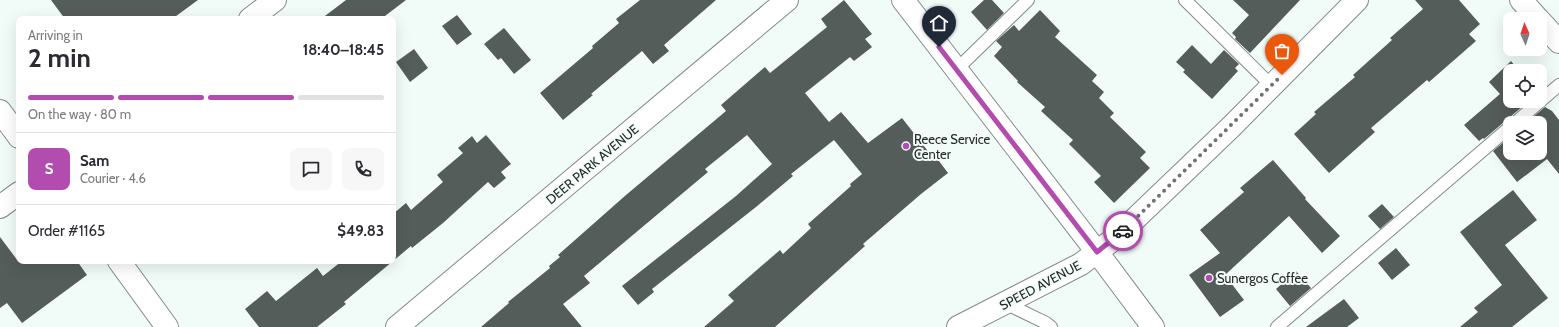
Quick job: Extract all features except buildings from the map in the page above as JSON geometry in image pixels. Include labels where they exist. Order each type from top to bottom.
[{"type":"street","points":[[254,16],[275,0]]},
{"type":"street","name":"DEER PARK AVENUE","points":[[397,327],[787,0]]},
{"type":"street","points":[[903,0],[1153,327]]},
{"type":"street","name":"SPEED AVENUE","points":[[958,327],[1081,264],[1114,239],[1272,86],[1357,0]]},
{"type":"street","points":[[1521,0],[1532,12]]},
{"type":"street","points":[[1547,29],[1559,42]]},
{"type":"street","points":[[0,111],[16,133]]},
{"type":"street","points":[[0,207],[16,195]]},
{"type":"street","points":[[121,264],[167,327]]},
{"type":"lane","points":[[956,70],[1028,0]]},
{"type":"lane","points":[[1185,0],[1272,86]]},
{"type":"lane","points":[[1522,116],[1559,85]]},
{"type":"lane","points":[[1277,327],[1503,133]]},
{"type":"lane","points":[[1005,303],[1046,323],[1051,327]]},
{"type":"way so far","points":[[1123,231],[1282,75]]},
{"type":"place","name":"Reece Service Center","points":[[906,146]]},
{"type":"place","name":"Sunergos Coffee","points":[[1209,278]]},
{"type":"route","points":[[939,47],[1097,252],[1123,231]]}]
